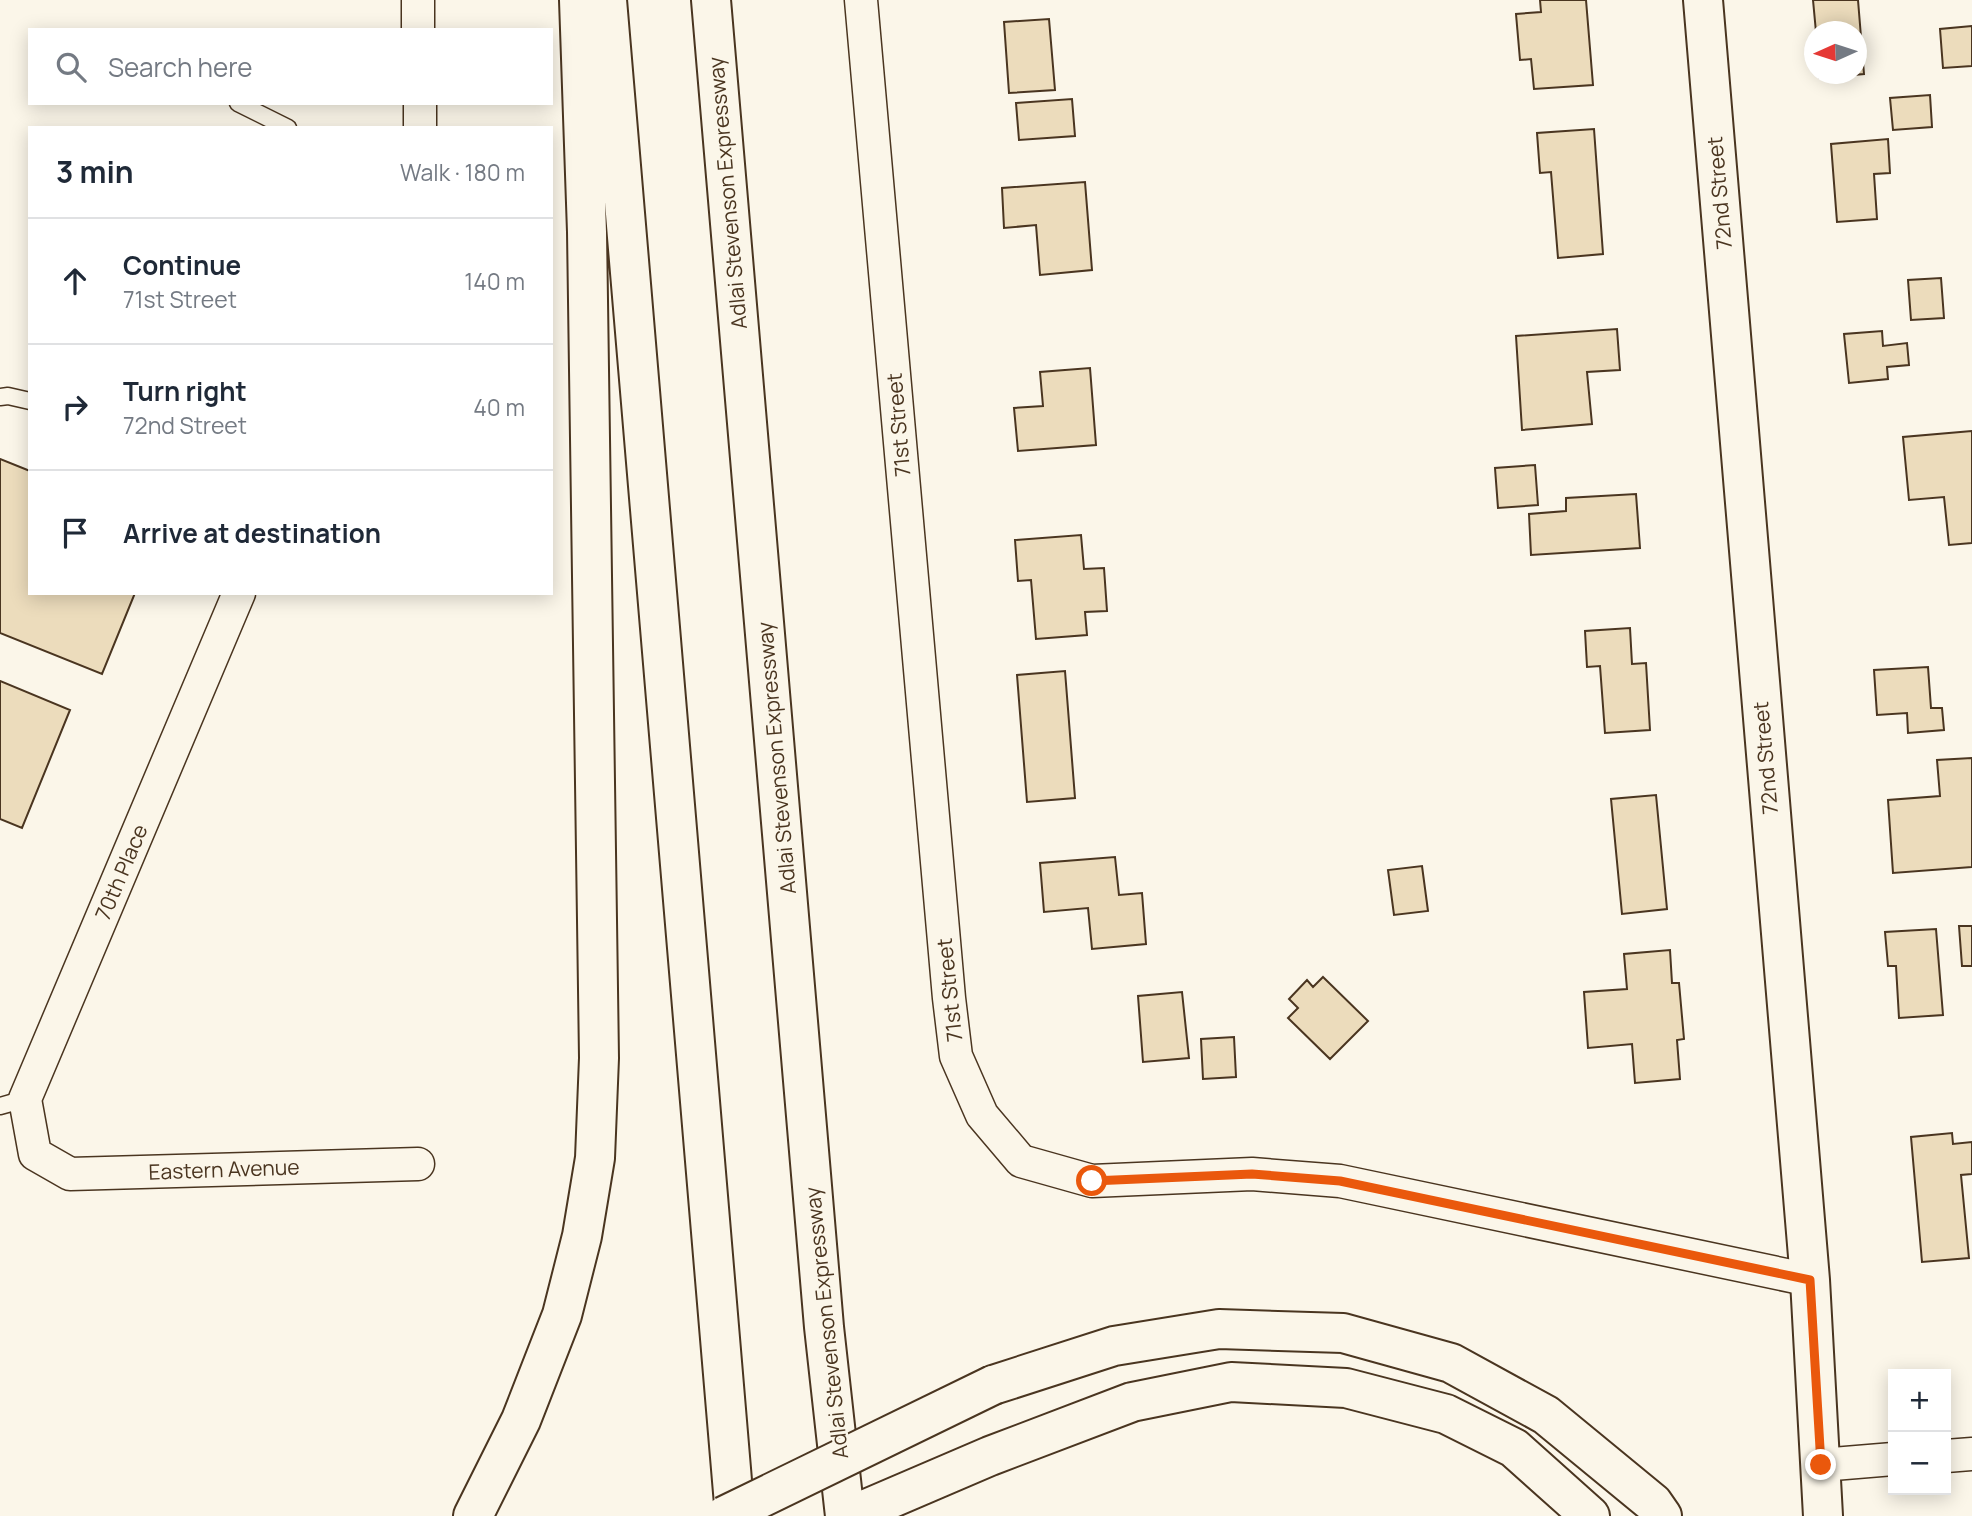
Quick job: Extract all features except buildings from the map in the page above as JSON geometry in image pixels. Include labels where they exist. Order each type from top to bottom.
[{"type":"main road","points":[[473,1516],[520,1420],[562,1315],[582,1236],[595,1158],[599,1017],[587,232],[579,0]]},
{"type":"main road","points":[[607,0],[735,1516]]},
{"type":"main road","name":"Adlai Stevenson Expressway","points":[[711,0],[824,1327],[848,1516]]},
{"type":"main road","name":"72nd Street","points":[[1703,0],[1810,1280],[1823,1516]]},
{"type":"main road","points":[[724,1516],[993,1385],[1114,1346],[1219,1329],[1343,1333],[1451,1363],[1546,1415],[1654,1503],[1662,1516]]},
{"type":"main road","points":[[848,1516],[990,1456],[1132,1402],[1231,1382],[1346,1388],[1446,1415],[1514,1447],[1590,1516]]},
{"type":"street","points":[[418,0],[418,28]]},
{"type":"street","name":"71st Street","points":[[861,0],[948,998],[956,1056],[982,1115],[1021,1161],[1092,1181],[1252,1174],[1340,1181],[1810,1280]]},
{"type":"street","points":[[419,105],[420,126]]},
{"type":"street","name":"70th Place","points":[[35,1154],[12,1103],[238,595]]},
{"type":"street","name":"Eastern Avenue","points":[[35,1154],[70,1174],[418,1164]]},
{"type":"street","points":[[1951,1456],[1972,1454]]},
{"type":"street","points":[[1821,1465],[1888,1459]]},
{"type":"lane","points":[[242,105],[284,126]]},
{"type":"lane","points":[[0,397],[28,401]]},
{"type":"route","points":[[1092,1181],[1252,1174],[1340,1181],[1810,1280],[1821,1465]]}]
